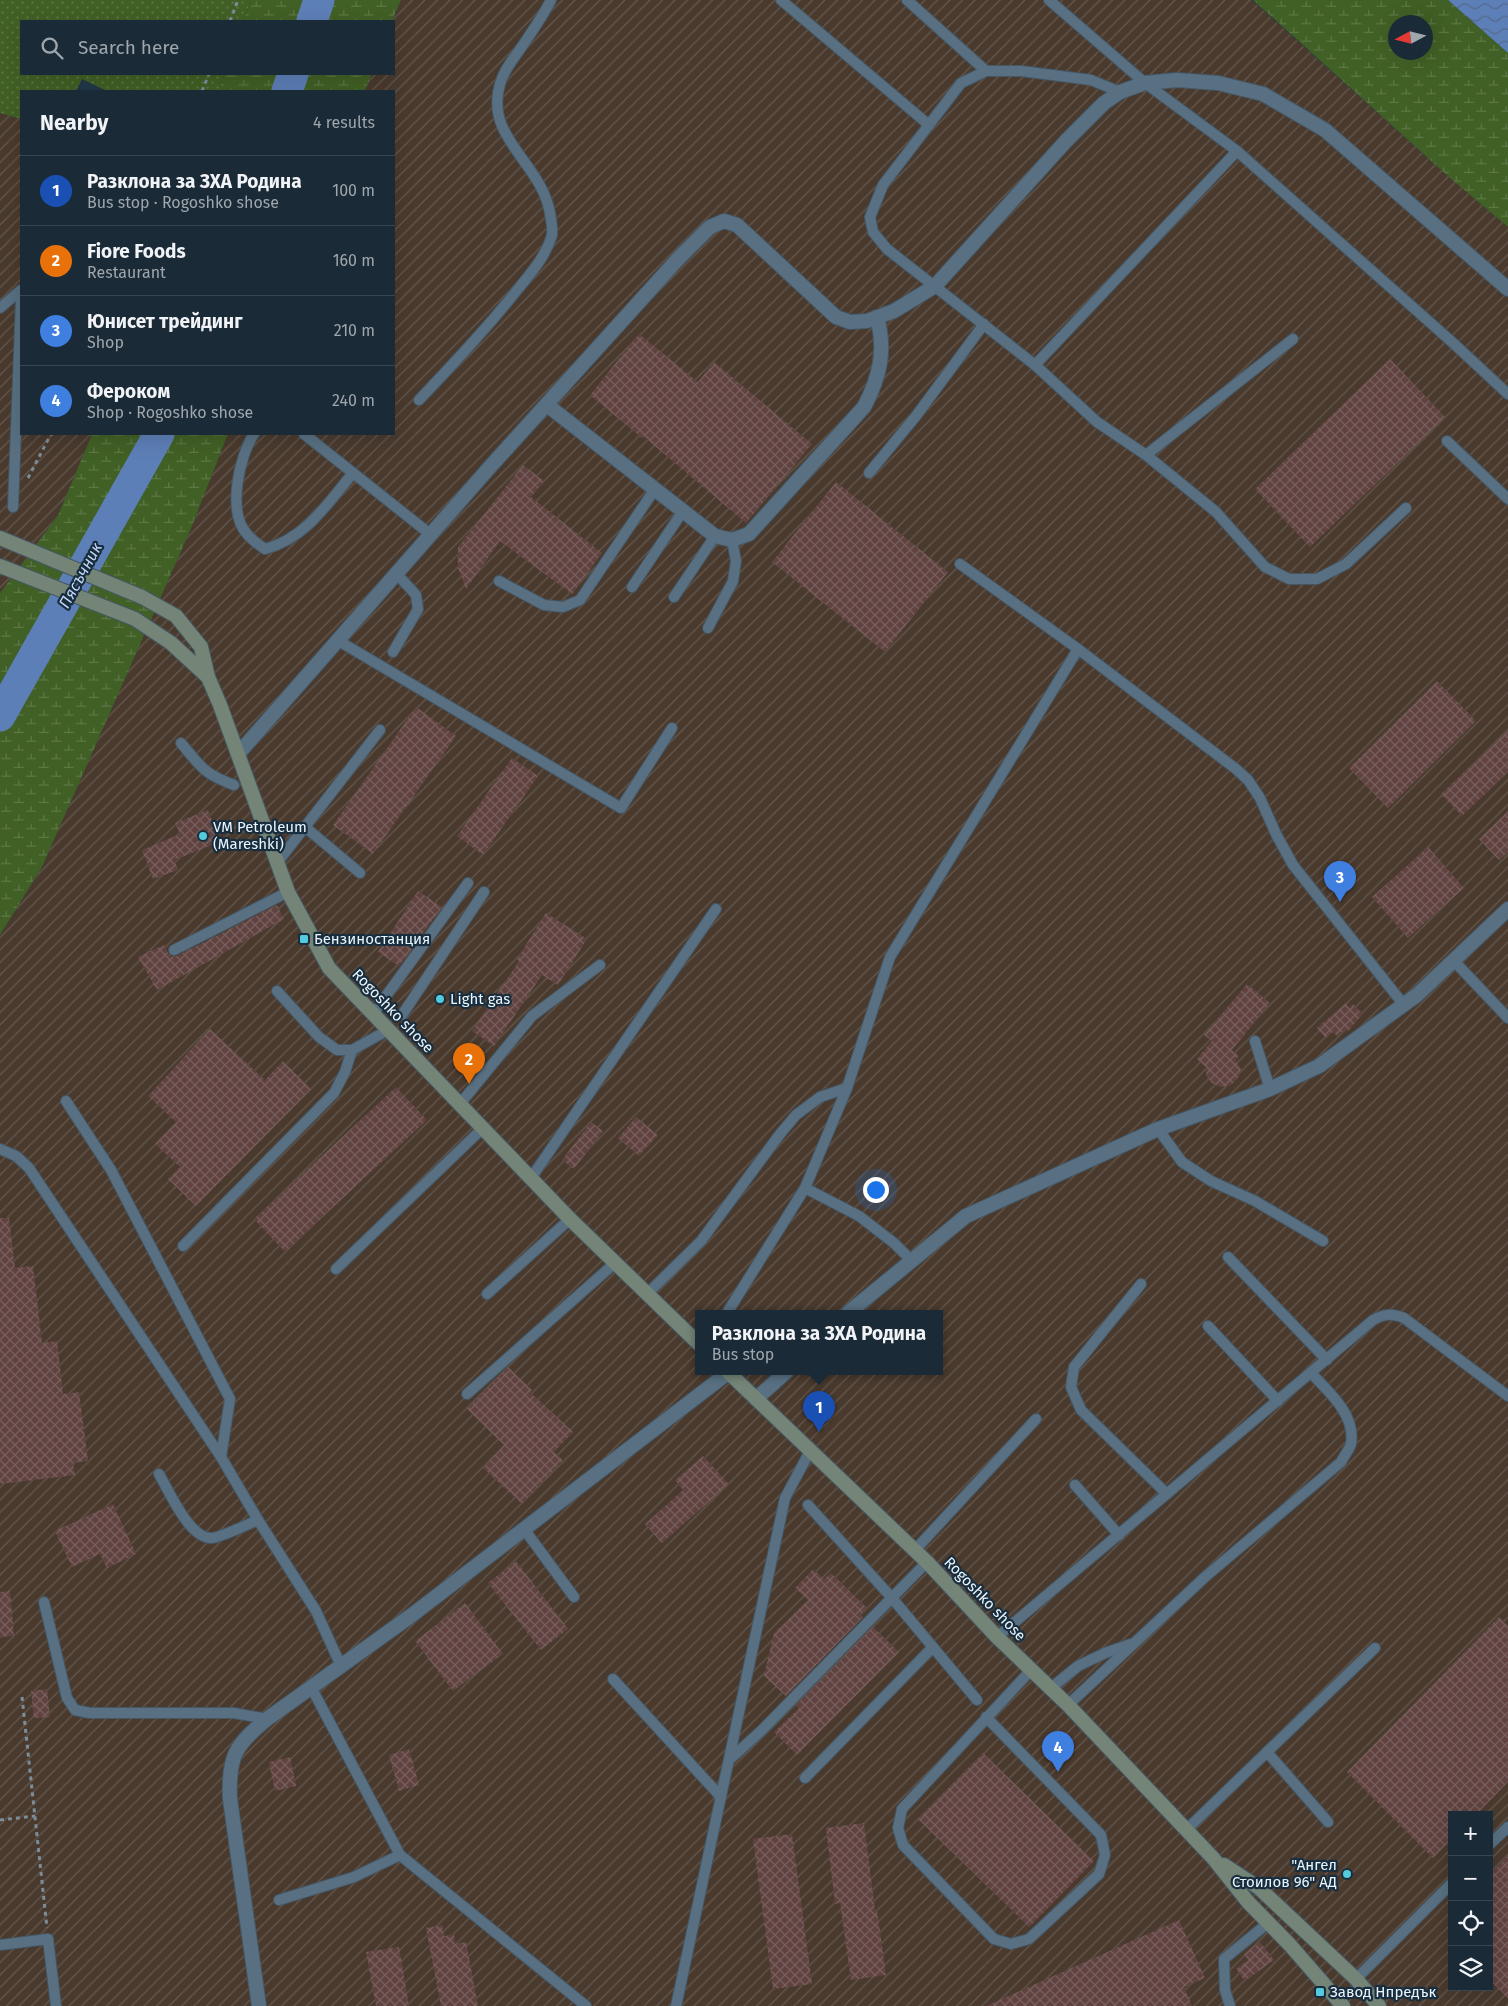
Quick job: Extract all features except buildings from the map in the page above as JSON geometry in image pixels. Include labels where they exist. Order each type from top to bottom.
[{"type":"main road","name":"Rogoshko shose","points":[[3,539],[142,596],[176,616],[201,647],[208,676],[288,892],[329,968],[570,1219],[695,1340]]},
{"type":"main road","name":"Rogoshko shose","points":[[0,566],[135,619],[171,643],[208,676]]},
{"type":"main road","name":"Rogoshko shose","points":[[731,1375],[915,1550],[997,1637],[1032,1668],[1068,1705],[1213,1858],[1248,1902],[1343,2006]]},
{"type":"main road","name":"Rogoshko shose","points":[[1213,1858],[1259,1888],[1356,1979],[1379,2006]]},
{"type":"street","points":[[238,754],[430,534],[677,260],[710,227],[724,221],[737,225],[836,317],[850,322],[867,321],[894,311],[935,286],[1066,142],[1104,104],[1120,92],[1145,83],[1177,80],[1218,84],[1263,94],[1325,130],[1508,289]]},
{"type":"street","points":[[547,405],[715,536],[732,540],[749,534],[864,407],[873,390],[882,348],[877,317]]},
{"type":"street","points":[[852,1310],[966,1216],[1158,1129],[1270,1089],[1320,1066],[1417,995],[1508,909]]},
{"type":"street","points":[[259,2006],[230,1799],[229,1775],[235,1753],[247,1735],[412,1614],[724,1375]]},
{"type":"street","points":[[756,1399],[783,1375]]},
{"type":"lane","points":[[419,400],[487,328],[541,260],[550,240],[552,221],[546,197],[539,180],[502,128],[496,106],[500,83],[509,64],[541,19],[551,0]]},
{"type":"lane","points":[[781,0],[929,125]]},
{"type":"lane","points":[[907,0],[986,71]]},
{"type":"lane","points":[[1049,0],[1145,83],[1237,151],[1508,394]]},
{"type":"lane","points":[[1120,92],[1091,80],[1021,71],[986,71],[961,83],[883,185],[870,217],[873,232],[887,249],[1035,365],[1096,422],[1146,455],[1216,512],[1265,567],[1289,579],[1317,579],[1346,564],[1406,508]]},
{"type":"lane","points":[[1035,365],[1237,151]]},
{"type":"lane","points":[[0,308],[20,291]]},
{"type":"lane","points":[[869,473],[916,416],[984,324]]},
{"type":"lane","points":[[13,507],[20,326]]},
{"type":"lane","points":[[1146,455],[1293,339]]},
{"type":"lane","points":[[254,435],[240,468],[236,508],[246,534],[265,550],[282,544],[305,529],[353,473]]},
{"type":"lane","points":[[305,435],[430,534]]},
{"type":"lane","points":[[1447,441],[1508,499]]},
{"type":"lane","points":[[499,581],[544,605],[563,607],[580,600],[655,489]]},
{"type":"lane","points":[[632,587],[683,511]]},
{"type":"lane","points":[[674,597],[715,536]]},
{"type":"lane","points":[[708,628],[733,581],[736,561],[732,540]]},
{"type":"lane","points":[[960,564],[1078,649],[1248,780],[1260,798],[1276,834],[1293,865],[1404,1004]]},
{"type":"lane","points":[[393,652],[418,609],[416,594],[396,573]]},
{"type":"lane","points":[[337,640],[622,808],[672,728]]},
{"type":"lane","points":[[729,1310],[805,1188],[847,1088],[890,957],[1078,649]]},
{"type":"lane","points":[[277,863],[380,730]]},
{"type":"lane","points":[[181,743],[205,772],[234,785]]},
{"type":"lane","points":[[305,827],[360,873]]},
{"type":"lane","points":[[373,1014],[468,883]]},
{"type":"lane","points":[[174,950],[288,892]]},
{"type":"lane","points":[[402,1015],[484,892]]},
{"type":"lane","points":[[531,1178],[716,910]]},
{"type":"lane","points":[[1453,960],[1508,1018]]},
{"type":"lane","points":[[460,1104],[532,1016],[600,965]]},
{"type":"lane","points":[[276,991],[319,1037],[337,1050],[352,1050],[388,1030]]},
{"type":"lane","points":[[1254,1041],[1270,1089]]},
{"type":"lane","points":[[183,1246],[334,1092],[345,1072],[352,1050]]},
{"type":"lane","points":[[648,1294],[701,1241],[796,1115],[820,1097],[847,1088]]},
{"type":"lane","points":[[66,1101],[111,1170],[230,1399],[221,1457]]},
{"type":"lane","points":[[336,1269],[483,1128]]},
{"type":"lane","points":[[1158,1129],[1182,1162],[1211,1181],[1255,1201],[1323,1241]]},
{"type":"lane","points":[[0,1148],[16,1156],[29,1168],[221,1457],[258,1520],[316,1611],[341,1666]]},
{"type":"lane","points":[[805,1188],[859,1216],[894,1243],[912,1261]]},
{"type":"lane","points":[[487,1294],[570,1219]]},
{"type":"lane","points":[[1228,1256],[1326,1360]]},
{"type":"lane","points":[[467,1394],[616,1262]]},
{"type":"lane","points":[[1141,1284],[1074,1368],[1071,1387],[1081,1410],[1167,1494]]},
{"type":"lane","points":[[997,1637],[1373,1320],[1383,1315],[1394,1314],[1404,1318],[1508,1396]]},
{"type":"lane","points":[[1208,1326],[1278,1401]]},
{"type":"lane","points":[[1068,1705],[1205,1577],[1341,1462],[1350,1445],[1351,1428],[1342,1407],[1311,1373]]},
{"type":"lane","points":[[915,1550],[1036,1419]]},
{"type":"lane","points":[[676,2006],[785,1498],[810,1451]]},
{"type":"lane","points":[[159,1474],[192,1529],[201,1536],[212,1538],[258,1520]]},
{"type":"lane","points":[[1074,1485],[1119,1535]]},
{"type":"lane","points":[[808,1505],[892,1598],[978,1700]]},
{"type":"lane","points":[[524,1529],[574,1597]]},
{"type":"lane","points":[[729,1760],[927,1562]]},
{"type":"lane","points":[[44,1602],[67,1698],[75,1710],[90,1713],[234,1712],[267,1719]]},
{"type":"lane","points":[[1051,1688],[1078,1666],[1105,1653],[1134,1644]]},
{"type":"lane","points":[[805,1778],[933,1647]]},
{"type":"lane","points":[[1186,1830],[1375,1648]]},
{"type":"lane","points":[[986,1718],[1101,1836],[1105,1855],[1099,1874],[1029,1938],[1011,1944],[994,1940],[903,1845],[898,1828],[902,1809],[1032,1668]]},
{"type":"lane","points":[[613,1679],[721,1797]]},
{"type":"lane","points":[[311,1687],[400,1856],[586,2006]]},
{"type":"lane","points":[[1267,1752],[1328,1822]]},
{"type":"lane","points":[[1493,1841],[1508,1827]]},
{"type":"lane","points":[[279,1900],[354,1877],[400,1856]]},
{"type":"lane","points":[[1356,1979],[1448,1887]]},
{"type":"lane","points":[[1230,2006],[1225,1990],[1224,1959],[1268,1923]]},
{"type":"lane","points":[[0,1945],[48,1939],[56,2006]]},
{"type":"path","points":[[230,20],[238,0]]},
{"type":"path","points":[[202,90],[209,75]]},
{"type":"path","points":[[22,1697],[48,1939]]},
{"type":"path","points":[[0,1820],[35,1816]]},
{"type":"shaded area","points":[[401,0],[1252,0],[1450,178],[1508,227],[1508,2006],[0,2006],[0,935],[42,867],[190,531],[228,435],[395,435],[395,90],[365,90],[372,75],[395,75],[395,20],[392,20]]},
{"type":"shaded area","points":[[0,113],[20,119],[20,435],[92,435],[58,515],[0,593]]},
{"type":"green space","points":[[0,0],[251,0],[243,20],[20,20],[20,75],[224,75],[218,90],[105,90],[82,79],[76,90],[20,90],[20,119],[0,113]]},
{"type":"green space","points":[[251,0],[401,0],[392,20],[243,20]]},
{"type":"green space","points":[[1253,0],[1448,0],[1508,53],[1508,227],[1450,178]]},
{"type":"green space","points":[[224,75],[372,75],[365,90],[218,90]]},
{"type":"green space","points":[[92,435],[228,435],[190,531],[42,867],[0,935],[0,593],[58,515]]},
{"type":"water","points":[[1448,0],[1508,0],[1508,53]]},
{"type":"waterway","name":"Пясъчник","points":[[312,20],[319,0]]},
{"type":"waterway","name":"Пясъчник","points":[[287,90],[293,75]]},
{"type":"waterway","name":"Пясъчник","points":[[0,716],[158,435]]},
{"type":"place","name":"VM Petroleum (Mareshki)","points":[[203,836]]},
{"type":"place","name":"Юнисет трейдинг","points":[[1340,902]]},
{"type":"place","name":"Бензиностанция","points":[[304,939]]},
{"type":"place","name":"Light gas","points":[[440,999]]},
{"type":"place","name":"Fiore Foods","points":[[469,1084]]},
{"type":"place","name":"Разклона за ЗХА Родина","points":[[819,1432]]},
{"type":"place","name":"Фероком","points":[[1058,1772]]},
{"type":"place","name":"\"Ангел Стоилов 96\" АД","points":[[1347,1874]]},
{"type":"place","name":"Завод Нпредък","points":[[1320,1992]]}]
